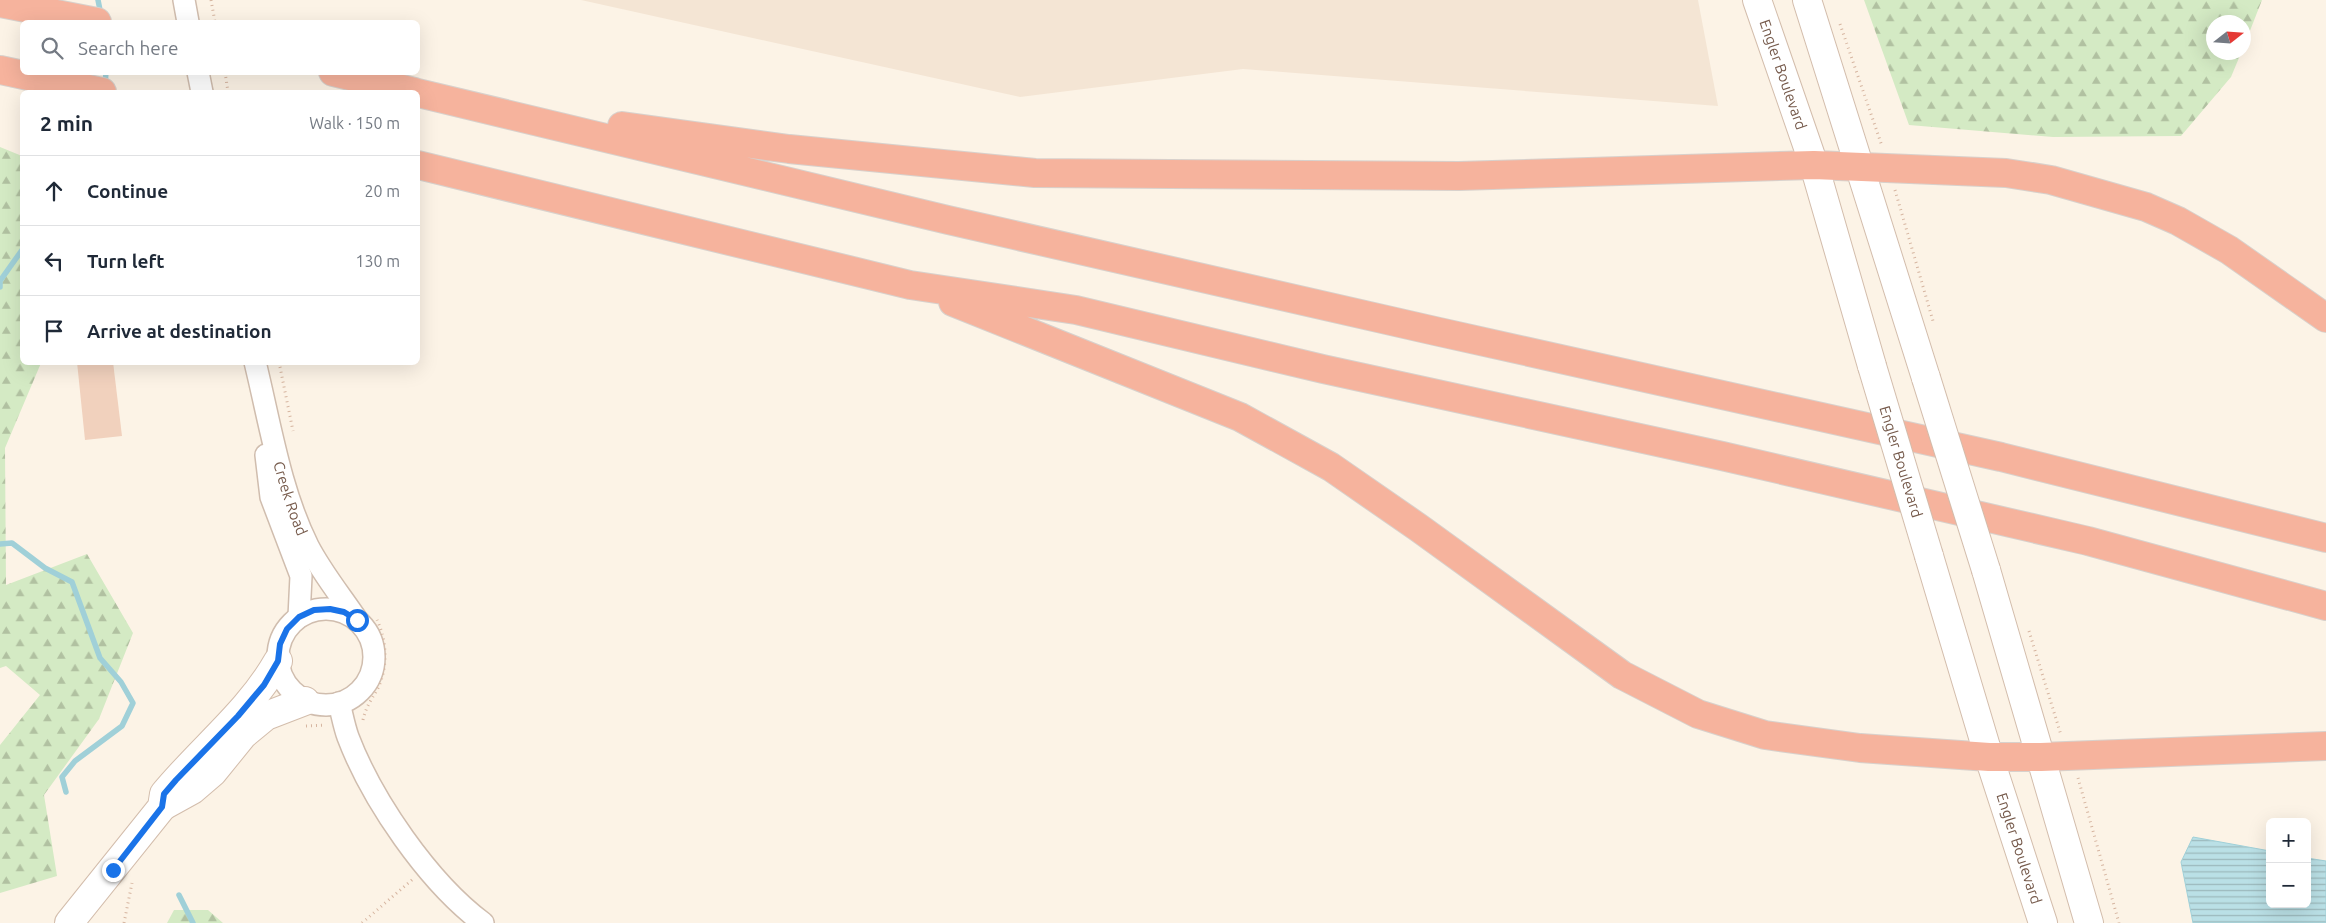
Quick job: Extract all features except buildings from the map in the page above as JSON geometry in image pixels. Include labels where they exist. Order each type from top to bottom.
[{"type":"highway","points":[[0,2],[87,20]]},
{"type":"highway","points":[[0,70],[20,74]]},
{"type":"highway","points":[[23,75],[93,90]]},
{"type":"highway","points":[[345,75],[404,90]]},
{"type":"highway","points":[[420,94],[939,218],[1396,323],[2001,457],[2326,538]]},
{"type":"highway","points":[[476,107],[789,149],[1035,173],[1459,176],[1814,165],[1962,170],[2024,176],[2051,180],[2146,207],[2178,221],[2229,250],[2326,318]]},
{"type":"highway","points":[[420,166],[910,285],[1076,310],[1323,369],[1722,456],[2088,541],[2326,606]]},
{"type":"highway","points":[[910,285],[1240,417],[1347,478],[1622,675],[1698,714],[1765,735],[1860,748],[1989,757],[2041,757],[2326,746]]},
{"type":"main road","name":"Engler Boulevard","points":[[1757,0],[1814,165],[1989,757],[2043,923]]},
{"type":"main road","points":[[1806,0],[1986,570],[2089,923]]},
{"type":"main road","points":[[162,807],[164,794],[238,716],[264,685],[278,661]]},
{"type":"main road","points":[[69,923],[162,807],[176,801],[213,772],[243,735],[266,716],[305,701]]},
{"type":"street","points":[[184,0],[188,20]]},
{"type":"street","points":[[199,75],[202,90]]},
{"type":"street","name":"Creek Road","points":[[255,365],[271,496],[301,576],[299,617]]},
{"type":"street","name":"Creek Road","points":[[256,365],[284,481],[308,547],[326,577],[366,617]]},
{"type":"street","points":[[330,609],[366,617],[367,632],[373,646],[374,660],[371,675],[363,688],[352,698],[340,704],[321,705],[305,701],[292,691],[282,677],[278,661],[280,644],[287,629],[299,617],[314,610],[330,609]]},
{"type":"street","points":[[340,704],[347,736],[390,818],[427,868],[483,923]]},
{"type":"path","points":[[211,0],[215,20]]},
{"type":"path","points":[[1838,19],[1880,140]]},
{"type":"path","points":[[225,75],[228,90]]},
{"type":"path","points":[[281,365],[294,441]]},
{"type":"path","points":[[363,722],[366,706],[378,687],[384,667],[386,648],[381,628],[366,617]]},
{"type":"path","points":[[2082,790],[2120,923]]},
{"type":"path","points":[[362,923],[427,868]]},
{"type":"shaded area","points":[[581,0],[1698,0],[1718,106],[1243,69],[1020,97]]},
{"type":"green space","points":[[1864,0],[2262,0],[2251,28],[2251,15],[2206,15],[2206,60],[2238,60],[2231,77],[2181,136],[2053,137],[1909,125]]},
{"type":"green space","points":[[0,147],[20,155],[20,365],[40,365],[5,448],[6,585],[87,554],[133,633],[99,719],[44,795],[57,876],[0,893],[0,745],[40,695],[6,666],[0,668]]},
{"type":"green space","points":[[174,910],[208,910],[223,923],[167,923]]},
{"type":"water","points":[[2193,837],[2266,850],[2266,908],[2311,908],[2311,859],[2326,861],[2326,923],[2193,923],[2181,862]]},
{"type":"waterway","points":[[98,0],[101,15]]},
{"type":"waterway","points":[[105,85],[106,75]]},
{"type":"waterway","points":[[0,287],[0,281],[20,253]]},
{"type":"waterway","points":[[0,544],[12,543],[45,568],[72,582],[100,658],[121,682],[133,703],[122,726],[75,761],[62,777],[66,792]]},
{"type":"waterway","points":[[179,895],[193,923]]},
{"type":"route","points":[[113,870],[162,807],[164,794],[197,757],[238,716],[264,685],[278,661],[280,644],[287,629],[299,617],[314,610],[330,609],[344,612],[357,620]]}]
